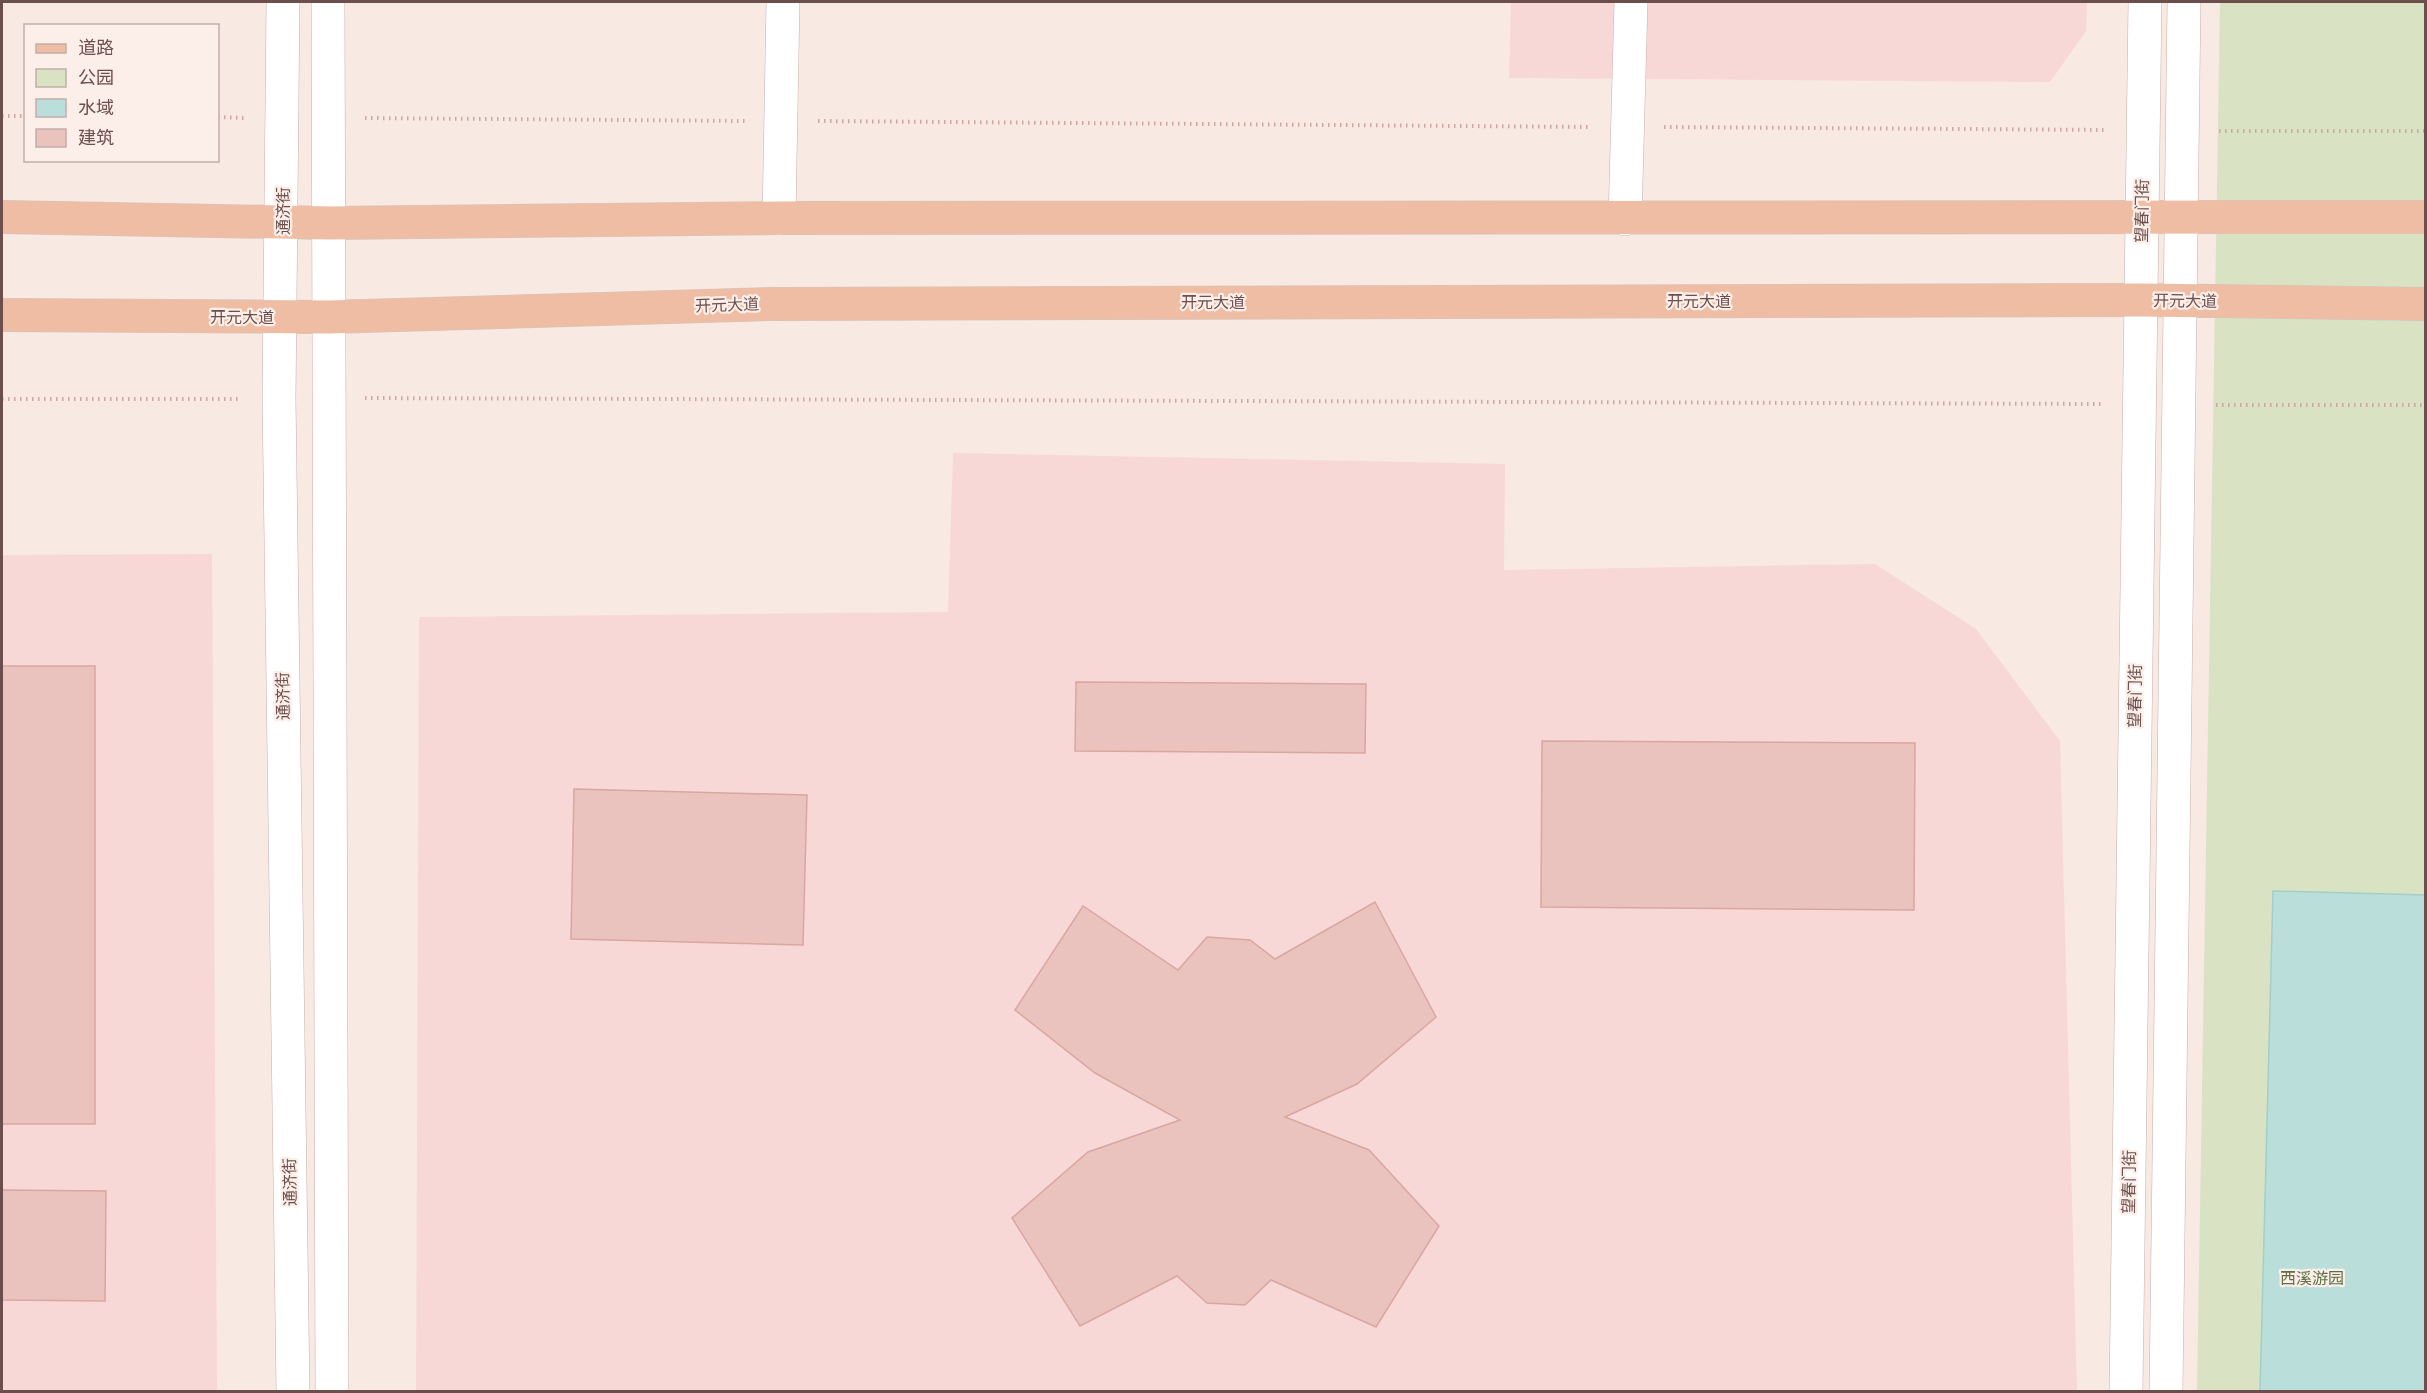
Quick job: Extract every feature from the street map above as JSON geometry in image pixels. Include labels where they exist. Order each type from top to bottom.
[{"type":"main road","points":[[2,217],[330,223],[779,218],[2426,217]]},
{"type":"main road","name":"开元大道","points":[[2,315],[329,317],[774,304],[2141,300],[2426,304]]},
{"type":"street","name":"通济街","points":[[284,2],[282,317],[279,399],[293,1392]]},
{"type":"street","points":[[328,2],[330,223],[327,398],[332,1392]]},
{"type":"street","points":[[779,218],[783,2]]},
{"type":"street","points":[[1625,219],[1631,2]]},
{"type":"street","name":"望春门街","points":[[2126,1392],[2145,2]]},
{"type":"street","points":[[2166,1392],[2184,2]]},
{"type":"path","points":[[2,116],[24,116]]},
{"type":"path","points":[[219,117],[284,118]]},
{"type":"path","points":[[329,118],[2143,131]]},
{"type":"path","points":[[2182,131],[2426,131]]},
{"type":"path","points":[[327,398],[2139,405]]},
{"type":"path","points":[[2,399],[279,399]]},
{"type":"path","points":[[2180,405],[2426,405]]},
{"type":"shaded area","points":[[1511,2],[2087,2],[2086,31],[2050,82],[1509,78]]},
{"type":"shaded area","points":[[953,453],[1505,464],[1504,570],[1875,564],[1976,629],[2060,741],[2077,1391],[416,1392],[419,617],[948,612]]},
{"type":"shaded area","points":[[212,554],[217,1391],[2,1391],[2,555]]},
{"type":"green space","name":"西溪游园","points":[[2220,2],[2425,2],[2425,1391],[2197,1391]]},
{"type":"water","points":[[2273,891],[2425,895],[2425,1391],[2260,1391]]},
{"type":"building","points":[[2,666],[95,666],[95,1124],[2,1124]]},
{"type":"building","points":[[1076,682],[1366,684],[1365,753],[1075,751]]},
{"type":"building","points":[[1542,741],[1915,743],[1914,910],[1541,907]]},
{"type":"building","points":[[574,789],[807,795],[803,945],[571,939]]},
{"type":"building","points":[[1375,902],[1436,1017],[1357,1084],[1285,1117],[1369,1150],[1439,1226],[1376,1327],[1271,1280],[1245,1305],[1207,1303],[1177,1276],[1080,1326],[1012,1218],[1088,1152],[1180,1120],[1095,1073],[1015,1010],[1083,906],[1178,970],[1207,937],[1250,940],[1275,959]]},
{"type":"building","points":[[2,1190],[106,1191],[105,1301],[2,1300]]}]
